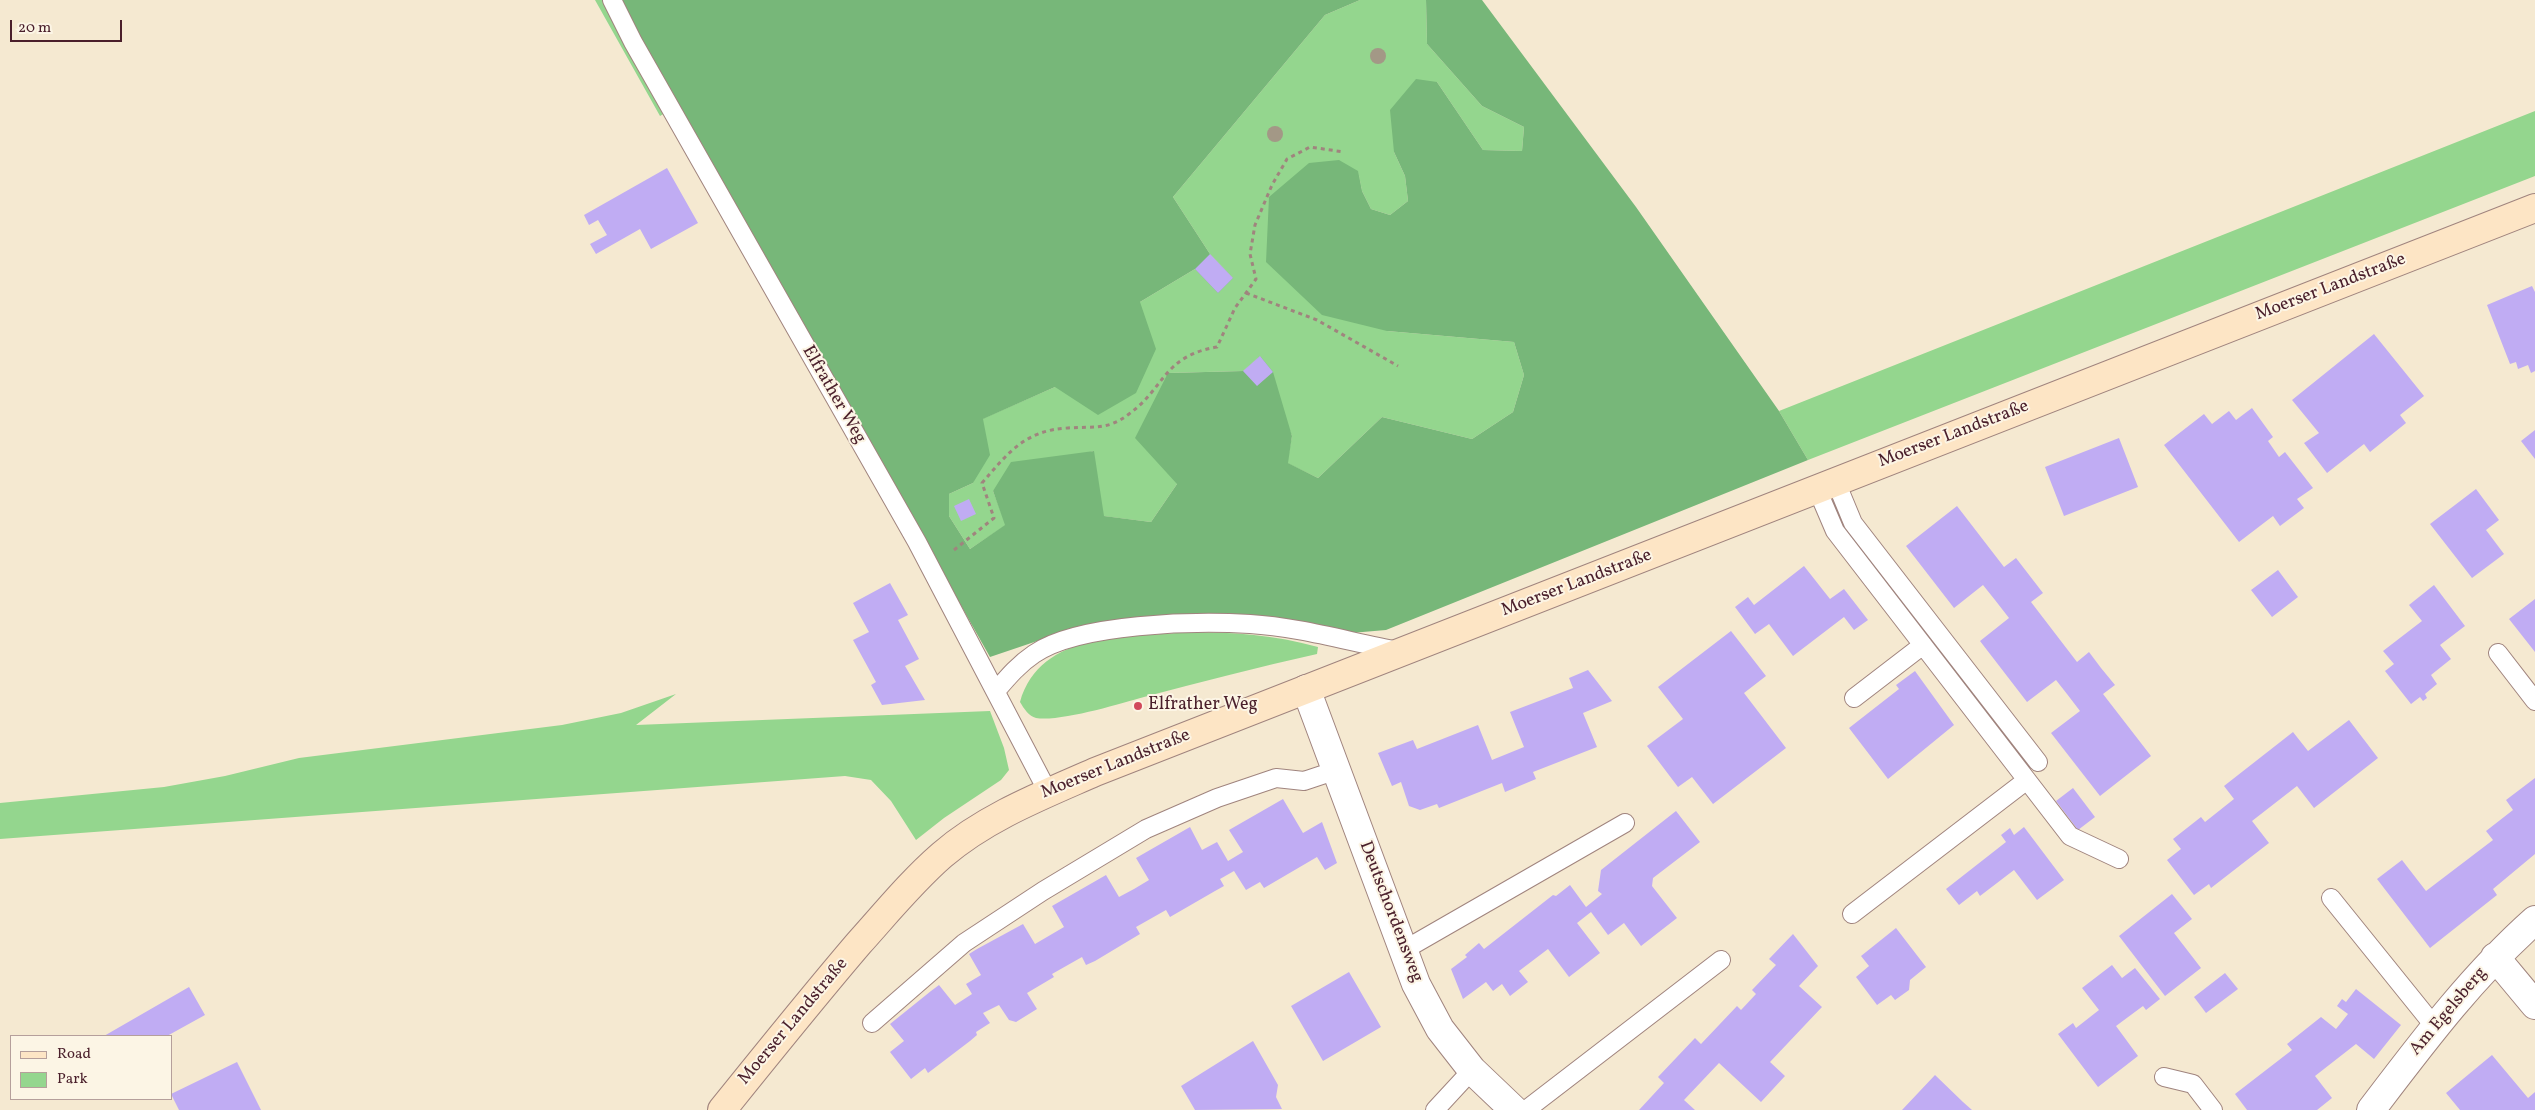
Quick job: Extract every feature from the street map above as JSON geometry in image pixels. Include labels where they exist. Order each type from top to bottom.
[{"type":"main road","name":"Moerser Landstraße","points":[[722,1110],[852,951],[916,880],[943,854],[978,829],[1048,792],[1306,689],[2535,208]]},
{"type":"street","name":"Deutschordensweg","points":[[1306,689],[1416,984],[1440,1028],[1472,1070],[1514,1110]]},
{"type":"street","name":"Am Egelsberg","points":[[2371,1110],[2434,1027],[2495,957],[2535,920]]},
{"type":"street","points":[[2495,957],[2535,1005]]},
{"type":"lane","name":"Elfrather Weg","points":[[612,0],[633,42],[930,569],[1048,792]]},
{"type":"lane","points":[[1827,485],[1835,531],[2070,836],[2119,859]]},
{"type":"lane","points":[[1827,485],[1853,523],[2038,762]]},
{"type":"lane","points":[[996,691],[1013,671],[1036,653],[1059,643],[1103,629],[1188,624],[1251,624],[1404,652]]},
{"type":"lane","points":[[1854,698],[1923,645]]},
{"type":"lane","points":[[2498,653],[2535,701]]},
{"type":"lane","points":[[872,1023],[943,960],[976,934],[1042,891],[1146,829],[1217,798],[1276,778],[1304,781],[1337,770]]},
{"type":"lane","points":[[1852,914],[2027,780]]},
{"type":"lane","points":[[1404,950],[1625,823]]},
{"type":"lane","points":[[2331,898],[2434,1027]]},
{"type":"lane","points":[[1526,1110],[1721,960]]},
{"type":"lane","points":[[1435,1110],[1472,1070]]},
{"type":"lane","points":[[2164,1076],[2193,1084],[2213,1110]]},
{"type":"path","points":[[930,569],[994,518],[982,483],[1013,446],[1043,432],[1068,428],[1109,426],[1130,414],[1170,368],[1197,350],[1217,347],[1235,308],[1256,278],[1250,254],[1255,225],[1272,185],[1287,159],[1310,147],[1344,152]]},
{"type":"path","points":[[1246,293],[1317,320],[1398,366]]},
{"type":"green space","points":[[595,0],[604,0],[665,113],[660,116]]},
{"type":"green space","points":[[622,0],[1360,0],[1325,15],[1173,197],[1210,254],[1233,278],[1218,293],[1195,269],[1140,302],[1156,349],[1136,393],[1098,415],[1055,387],[983,419],[990,455],[973,483],[949,494],[949,516],[970,549],[1005,525],[993,491],[1011,462],[1094,451],[1104,516],[1151,522],[1177,484],[1135,438],[1168,373],[1243,371],[1260,356],[1273,372],[1292,436],[1288,463],[1318,478],[1382,417],[1472,439],[1513,412],[1524,375],[1514,342],[1387,331],[1322,315],[1266,262],[1269,197],[1309,163],[1339,160],[1358,171],[1362,191],[1371,209],[1390,215],[1408,201],[1405,176],[1394,152],[1390,110],[1416,79],[1437,82],[1483,150],[1522,151],[1524,127],[1482,106],[1427,44],[1426,0],[1482,0],[1636,207],[1779,411],[1808,460],[1386,630],[1351,633],[1182,615],[1103,622],[1058,634],[990,657],[640,37]]},
{"type":"green space","points":[[1360,0],[1426,0],[1427,44],[1482,106],[1524,127],[1522,151],[1483,150],[1437,82],[1394,152],[1405,176],[1408,201],[1390,215],[1371,209],[1362,191],[1358,171],[1387,331],[1514,342],[1524,375],[1513,412],[1472,439],[1382,417],[1318,478],[1287,463],[1292,436],[1260,356],[1243,371],[1168,373],[1177,484],[1151,522],[1103,516],[1093,451],[993,491],[1006,525],[970,549],[949,516],[949,494],[973,483],[982,419],[1055,387],[1140,302],[1195,269],[1233,278],[1210,254],[1173,197],[1325,15]]},
{"type":"green space","points":[[2535,111],[2535,176],[1808,460],[1779,411]]},
{"type":"green space","points":[[1188,632],[1254,635],[1286,640],[1318,647],[1317,654],[1074,715],[1047,719],[1036,718],[1027,712],[1020,702],[1031,679],[1047,662],[1066,650],[1089,642],[1114,638]]},
{"type":"green space","points":[[676,694],[636,725],[990,711],[1004,748],[1009,770],[1001,780],[944,818],[916,840],[891,801],[871,780],[845,776],[0,839],[0,803],[164,787],[225,776],[299,758],[562,725],[621,713]]},
{"type":"building","points":[[667,168],[698,223],[651,249],[640,229],[596,254],[590,244],[607,235],[598,220],[589,225],[584,215]]},
{"type":"building","points":[[1210,254],[1233,278],[1218,293],[1195,269]]},
{"type":"building","points":[[2532,286],[2535,292],[2535,371],[2531,373],[2528,365],[2518,369],[2516,362],[2510,364],[2487,305]]},
{"type":"building","points":[[2374,334],[2424,396],[2400,415],[2406,423],[2370,452],[2364,444],[2327,473],[2304,443],[2319,433],[2292,400]]},
{"type":"building","points":[[1260,356],[1273,372],[1257,386],[1243,371]]},
{"type":"building","points":[[2252,408],[2273,437],[2268,441],[2279,457],[2285,452],[2313,488],[2297,499],[2304,508],[2280,526],[2273,516],[2239,542],[2164,445],[2204,414],[2212,424],[2229,411],[2236,420]]},
{"type":"building","points":[[2535,430],[2535,459],[2521,441]]},
{"type":"building","points":[[2119,438],[2138,487],[2064,516],[2045,467]]},
{"type":"building","points":[[2476,489],[2499,520],[2486,530],[2504,554],[2472,578],[2430,524]]},
{"type":"building","points":[[969,499],[976,514],[961,521],[954,506]]},
{"type":"building","points":[[1957,506],[2004,567],[2016,558],[2043,593],[2031,602],[2077,662],[2089,652],[2115,685],[2103,694],[2151,756],[2100,796],[2051,733],[2080,711],[2067,694],[2056,680],[2027,702],[1980,641],[2009,618],[1983,585],[1954,608],[1906,546]]},
{"type":"building","points":[[1804,566],[1830,599],[1844,589],[1868,620],[1854,630],[1844,617],[1793,656],[1769,624],[1755,634],[1735,607],[1748,597],[1754,605]]},
{"type":"building","points":[[2278,570],[2298,597],[2272,617],[2251,590]]},
{"type":"building","points":[[890,583],[908,615],[898,620],[919,659],[905,666],[925,700],[882,705],[871,685],[876,682],[853,640],[869,632],[853,603]]},
{"type":"building","points":[[2434,585],[2465,626],[2440,645],[2451,659],[2431,675],[2437,684],[2425,694],[2427,698],[2423,701],[2420,697],[2411,704],[2385,671],[2394,664],[2383,651],[2422,621],[2409,605]]},
{"type":"building","points":[[2535,599],[2535,652],[2509,619]]},
{"type":"building","points":[[1731,631],[1766,676],[1744,693],[1786,748],[1713,804],[1692,777],[1678,787],[1647,746],[1683,719],[1658,687]]},
{"type":"building","points":[[1588,670],[1612,701],[1583,713],[1597,747],[1533,772],[1536,779],[1505,792],[1502,783],[1439,808],[1437,804],[1420,810],[1409,806],[1401,782],[1392,786],[1378,753],[1413,740],[1417,749],[1478,725],[1492,760],[1524,747],[1510,712],[1573,688],[1569,678]]},
{"type":"building","points":[[1915,671],[1954,725],[1888,779],[1849,728],[1899,689],[1896,685]]},
{"type":"building","points":[[2349,720],[2378,758],[2314,808],[2297,786],[2252,821],[2269,843],[2211,888],[2209,884],[2194,895],[2167,860],[2181,849],[2173,839],[2201,817],[2205,822],[2234,799],[2224,786],[2293,732],[2308,751]]},
{"type":"building","points":[[2535,778],[2535,854],[2493,889],[2497,895],[2430,948],[2377,879],[2402,860],[2426,891],[2493,840],[2486,831],[2513,810],[2506,800]]},
{"type":"building","points":[[2073,788],[2095,817],[2078,830],[2056,801]]},
{"type":"building","points":[[1283,799],[1303,833],[1322,822],[1337,863],[1325,870],[1317,857],[1264,888],[1260,882],[1246,890],[1234,871],[1220,879],[1224,886],[1170,917],[1166,910],[1136,927],[1140,934],[1095,961],[1086,965],[1082,957],[1052,974],[1054,977],[1027,993],[1037,1009],[1016,1022],[1009,1020],[999,1005],[983,1013],[990,1023],[976,1032],[977,1035],[970,1041],[928,1073],[925,1068],[911,1079],[890,1052],[904,1041],[890,1024],[939,985],[955,1005],[972,994],[966,984],[981,975],[969,954],[1023,924],[1035,944],[1064,927],[1052,906],[1106,875],[1119,897],[1134,889],[1149,880],[1136,858],[1190,827],[1202,850],[1217,842],[1228,861],[1243,852],[1229,830]]},
{"type":"building","points":[[1676,811],[1700,842],[1653,878],[1652,886],[1677,918],[1641,946],[1624,923],[1608,935],[1591,912],[1577,923],[1600,953],[1569,977],[1548,949],[1519,971],[1528,982],[1510,996],[1502,984],[1493,991],[1486,982],[1463,999],[1451,969],[1467,957],[1465,955],[1479,943],[1484,949],[1553,895],[1556,896],[1570,885],[1586,907],[1602,894],[1598,891],[1601,870]]},
{"type":"building","points":[[2024,827],[2064,880],[2037,900],[2014,870],[1980,896],[1977,891],[1959,905],[1946,889],[2006,842],[2001,835],[2010,828],[2014,835]]},
{"type":"building","points":[[2172,894],[2192,919],[2174,933],[2201,968],[2165,996],[2119,936]]},
{"type":"building","points":[[1896,928],[1926,967],[1910,980],[1909,990],[1895,1000],[1891,995],[1877,1005],[1856,977],[1869,966],[1861,956]]},
{"type":"building","points":[[1793,934],[1818,966],[1799,986],[1822,1007],[1770,1062],[1785,1076],[1761,1102],[1719,1063],[1684,1100],[1695,1110],[1639,1110],[1664,1083],[1658,1077],[1695,1038],[1701,1044],[1737,1006],[1741,1010],[1756,994],[1752,990],[1776,965],[1769,959]]},
{"type":"building","points":[[2112,965],[2122,978],[2135,968],[2160,999],[2146,1010],[2143,1006],[2116,1026],[2138,1056],[2098,1087],[2058,1034],[2073,1023],[2076,1028],[2099,1010],[2082,988]]},
{"type":"building","points":[[1349,972],[1381,1027],[1323,1061],[1291,1006]]},
{"type":"building","points":[[2225,973],[2238,989],[2206,1013],[2194,997]]},
{"type":"building","points":[[189,987],[205,1015],[169,1035],[106,1035]]},
{"type":"building","points":[[2356,989],[2401,1025],[2374,1059],[2356,1044],[2315,1076],[2332,1098],[2317,1110],[2247,1110],[2235,1094],[2292,1050],[2287,1044],[2321,1017],[2336,1029],[2348,1014],[2337,1006],[2342,999],[2346,1002]]},
{"type":"building","points":[[1253,1041],[1278,1085],[1276,1097],[1282,1109],[1195,1110],[1181,1086]]},
{"type":"building","points":[[2492,1055],[2528,1098],[2535,1092],[2535,1110],[2460,1110],[2446,1093]]},
{"type":"building","points":[[237,1062],[261,1110],[179,1110],[172,1094]]},
{"type":"building","points":[[1935,1075],[1963,1102],[1972,1110],[1902,1110]]},
{"type":"place","name":"Elfrather Weg","points":[[1138,706]]}]
